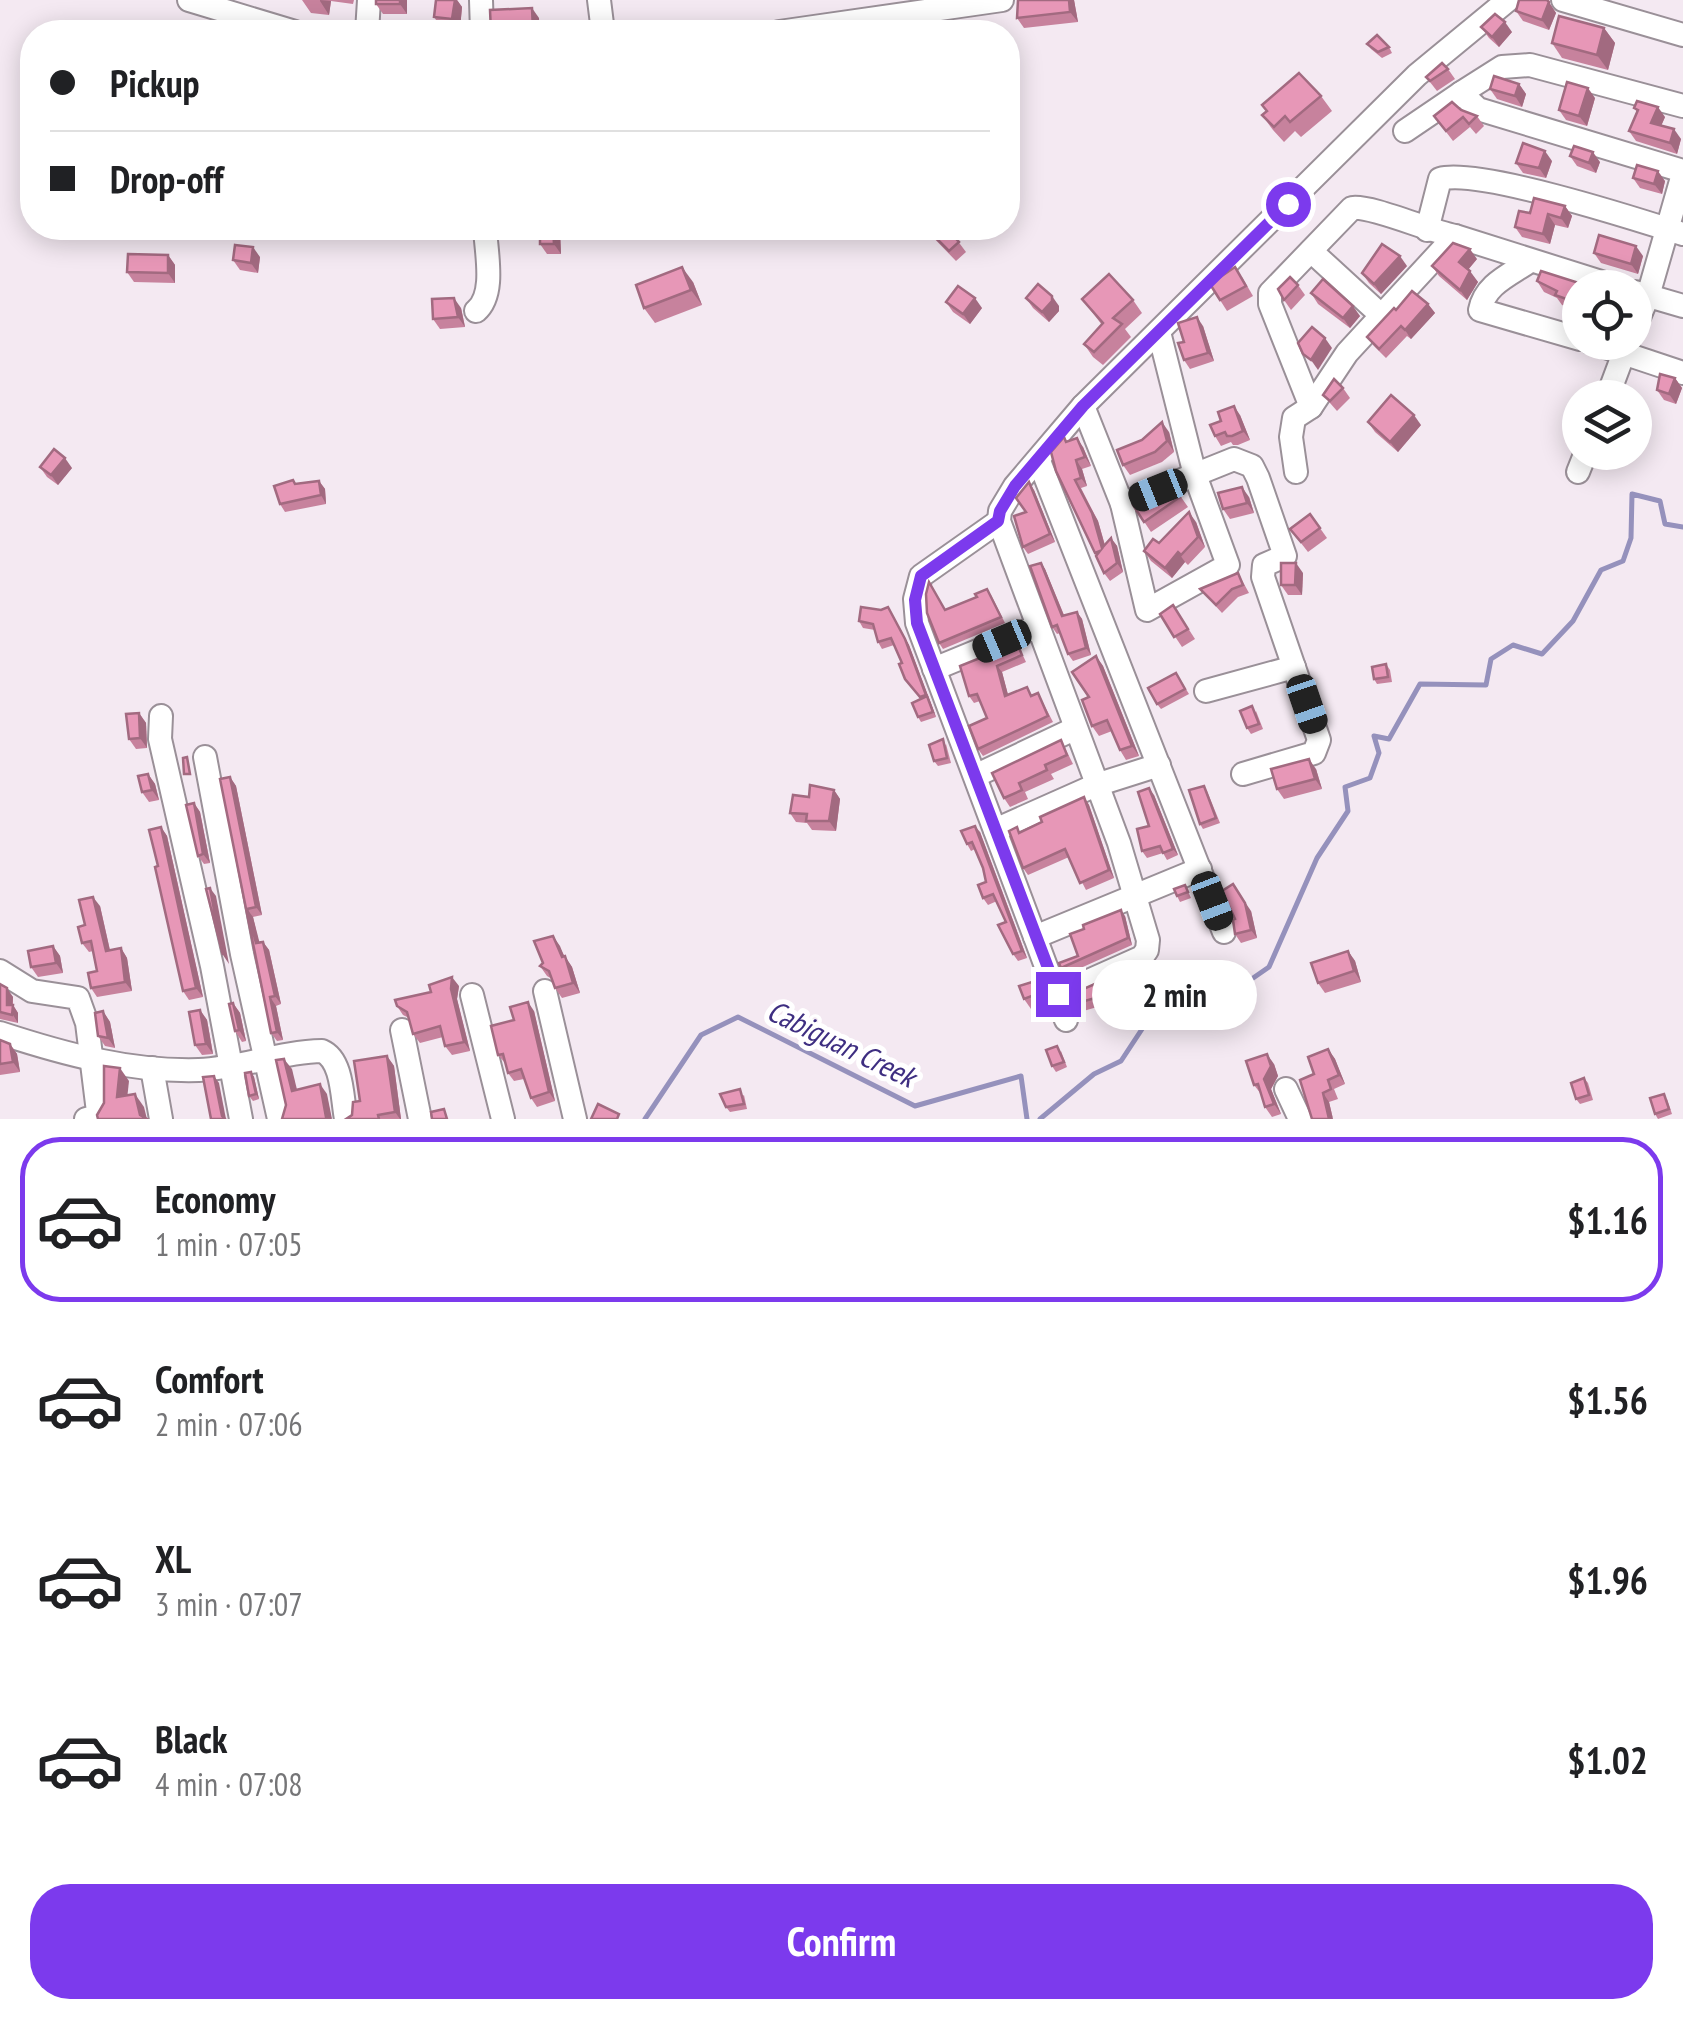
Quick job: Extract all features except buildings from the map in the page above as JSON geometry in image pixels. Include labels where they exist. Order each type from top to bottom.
[{"type":"street","points":[[189,0],[255,20]]},
{"type":"street","points":[[837,20],[877,10],[1002,0]]},
{"type":"street","points":[[1066,1020],[917,623],[915,600],[921,576],[998,521],[1006,500],[1083,406],[1417,75],[1508,0]]},
{"type":"street","points":[[1563,0],[1683,35]]},
{"type":"street","points":[[1405,132],[1502,68],[1530,65],[1683,106]]},
{"type":"street","points":[[1460,93],[1478,108],[1683,172],[1675,232],[1652,275]]},
{"type":"street","points":[[1427,230],[1440,179],[1453,176],[1489,179],[1675,232]]},
{"type":"street","points":[[1311,407],[1269,298],[1356,206],[1562,271]]},
{"type":"street","points":[[1296,472],[1291,427],[1294,418],[1311,407],[1348,353],[1455,236]]},
{"type":"street","points":[[476,310],[484,304],[487,292],[485,240]]},
{"type":"street","points":[[1311,250],[1382,316]]},
{"type":"street","points":[[1530,262],[1493,286],[1482,300],[1480,310],[1562,335]]},
{"type":"street","points":[[1652,297],[1683,306]]},
{"type":"street","points":[[1083,406],[1122,504],[1148,610],[1228,565],[1195,475],[1159,332]]},
{"type":"street","points":[[1652,360],[1683,374]]},
{"type":"street","points":[[1122,504],[1234,459],[1252,466],[1258,478],[1285,556],[1264,565],[1263,577],[1319,740],[1314,753],[1243,774]]},
{"type":"street","points":[[1038,461],[1224,932]]},
{"type":"street","points":[[998,521],[1119,843],[1148,940],[1146,953],[1058,994]]},
{"type":"street","points":[[934,669],[1036,627]]},
{"type":"street","points":[[1206,691],[1294,667]]},
{"type":"street","points":[[161,716],[160,739],[212,966],[241,1119]]},
{"type":"street","points":[[977,776],[1074,729]]},
{"type":"street","points":[[205,758],[279,1119]]},
{"type":"street","points":[[995,830],[1096,785],[1159,765]]},
{"type":"street","points":[[1035,936],[1200,869]]},
{"type":"street","points":[[0,971],[32,991],[78,998],[87,1024],[98,1112],[98,1116],[86,1119]]},
{"type":"street","points":[[545,991],[575,1119]]},
{"type":"street","points":[[472,995],[504,1119]]},
{"type":"street","points":[[402,1030],[420,1119]]},
{"type":"street","points":[[0,1032],[62,1054],[152,1068],[200,1070],[305,1052],[330,1054],[336,1065],[346,1119]]},
{"type":"street","points":[[152,1068],[160,1119]]},
{"type":"street","points":[[1286,1089],[1300,1119]]},
{"type":"waterway","name":"Cabiguan Creek","points":[[1040,1119],[1094,1074],[1121,1061],[1146,1023],[1176,1000],[1243,985],[1269,967],[1317,858],[1348,811],[1345,787],[1370,778],[1379,753],[1374,736],[1389,739],[1420,684],[1486,685],[1491,659],[1513,645],[1542,654],[1573,621],[1601,570],[1623,561],[1631,538],[1632,494],[1660,501],[1665,524],[1683,527]]},
{"type":"waterway","name":"Cabiguan Creek","points":[[645,1119],[701,1035],[738,1017],[915,1106],[1021,1076],[1027,1119]]},
{"type":"route","points":[[1058,994],[917,623],[915,600],[921,576],[998,521],[1015,486],[1083,406],[1288,204]]}]
